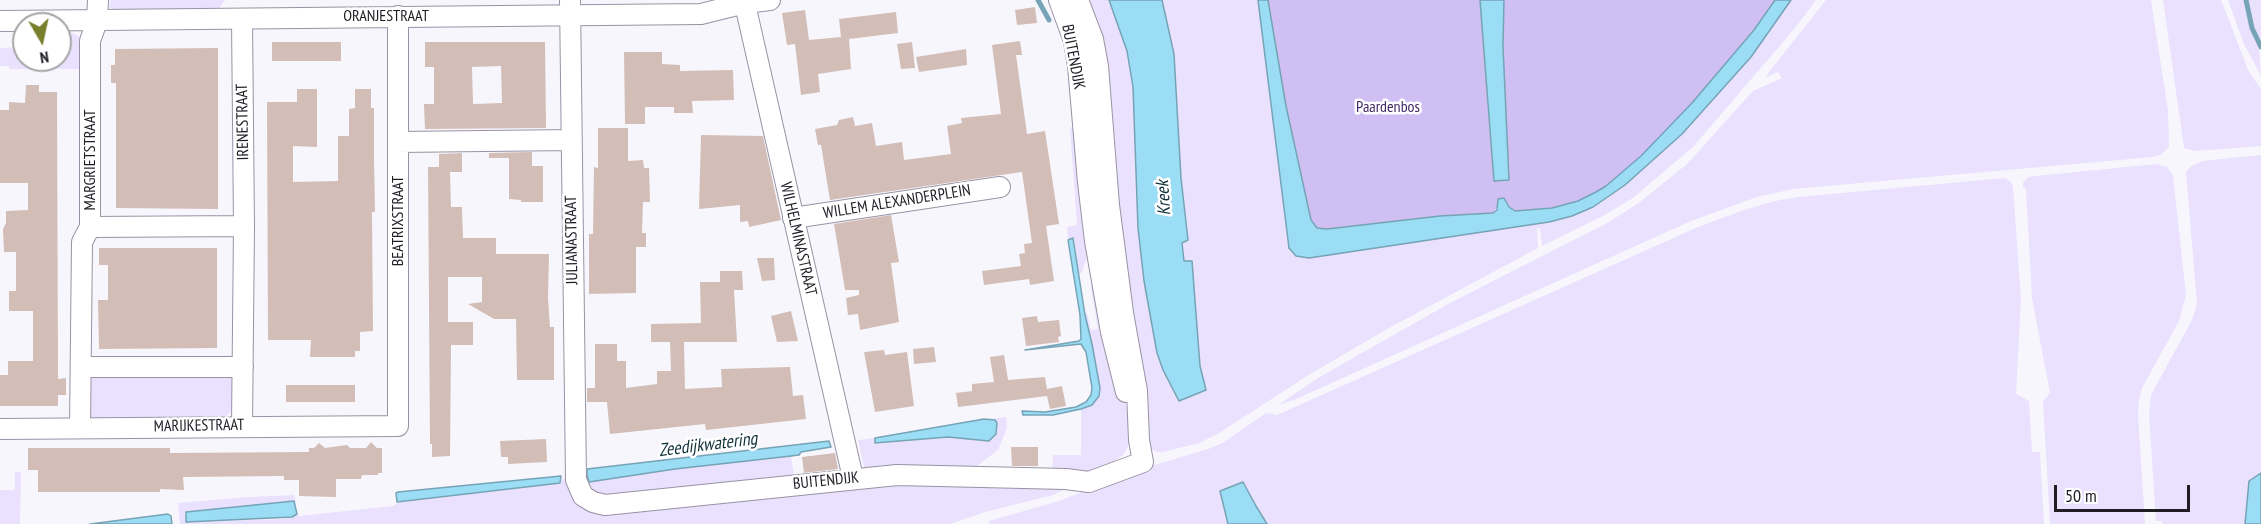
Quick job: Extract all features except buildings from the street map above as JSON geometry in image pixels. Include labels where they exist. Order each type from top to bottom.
[{"type":"street","name":"MARGRIETSTRAAT","points":[[80,428],[82,242],[90,226],[90,41],[97,21],[98,0]]},
{"type":"street","name":"ORANJESTRAAT","points":[[0,21],[242,18],[303,9],[398,16],[570,8],[701,14],[745,2],[770,0]]},
{"type":"street","name":"BUITENDIJK","points":[[576,480],[583,495],[593,502],[605,505],[897,475],[1066,479],[1089,482],[1143,462],[1138,433],[1121,374],[1106,306],[1088,183],[1078,66],[1074,41],[1059,0]]},
{"type":"street","name":"BUITENDIJK","points":[[1078,0],[1093,39],[1098,66],[1109,205],[1123,313],[1137,391],[1138,433]]},
{"type":"street","name":"WILHELMINASTRAAT","points":[[745,2],[853,478]]},
{"type":"street","name":"JULIANASTRAAT","points":[[570,8],[576,480]]},
{"type":"street","name":"BEATRIXSTRAAT","points":[[398,16],[398,426]]},
{"type":"street","name":"IRENESTRAAT","points":[[242,18],[243,426]]},
{"type":"street","points":[[398,142],[571,140]]},
{"type":"street","name":"WILLEM ALEXANDERPLEIN","points":[[793,218],[1000,187]]},
{"type":"street","points":[[90,226],[244,226]]},
{"type":"street","points":[[81,368],[243,367]]},
{"type":"street","name":"MARIJKESTRAAT","points":[[0,429],[398,426]]},
{"type":"shaded area","points":[[111,0],[225,0],[218,10],[117,10],[109,7]]},
{"type":"shaded area","points":[[1082,0],[1109,0],[1127,51],[1133,87],[1138,228],[1144,281],[1157,353],[1179,401],[1206,390],[1200,366],[1192,262],[1184,261],[1181,243],[1188,240],[1181,178],[1174,54],[1162,0],[1258,0],[1289,248],[1292,253],[1309,258],[1549,222],[1593,207],[1625,185],[1682,134],[1751,57],[1791,0],[1816,0],[1795,28],[1693,147],[1633,198],[1601,217],[1542,246],[1540,228],[1537,229],[1538,248],[1387,329],[1307,376],[1219,433],[1199,443],[1157,452],[1148,448]]},
{"type":"shaded area","points":[[1826,0],[2151,0],[2168,111],[2169,147],[2160,155],[2153,157],[1793,189],[1757,197],[1691,221],[1294,400],[1278,405],[1318,378],[1450,303],[1609,222],[1640,202],[1687,164],[1753,91],[1782,78],[1778,72],[1766,76]]},
{"type":"shaded area","points":[[2163,0],[2221,0],[2249,72],[2261,89],[2261,146],[2196,151],[2184,148]]},
{"type":"shaded area","points":[[2228,0],[2261,0],[2261,47],[2259,49],[2261,76],[2244,44]]},
{"type":"shaded area","points":[[72,33],[79,36],[81,69],[72,69]]},
{"type":"shaded area","points":[[0,48],[12,48],[12,69],[9,66],[0,66]]},
{"type":"shaded area","points":[[1079,126],[1089,251],[1082,272],[1079,274],[1074,239],[1068,240],[1067,227],[1077,225],[1070,128]]},
{"type":"shaded area","points":[[2261,155],[2261,524],[2162,524],[2162,521],[2156,521],[2149,414],[2151,395],[2192,320],[2197,304],[2186,172],[2191,166],[2202,161]]},
{"type":"shaded area","points":[[2156,164],[2167,167],[2173,175],[2186,295],[2179,321],[2142,388],[2139,399],[2145,524],[2050,524],[2043,401],[2050,393],[2032,298],[2026,189],[2023,188],[2023,183],[2028,177]]},
{"type":"shaded area","points":[[2005,178],[2013,186],[2021,299],[2016,394],[2029,401],[2032,452],[2040,452],[2044,524],[1267,524],[1243,482],[1220,491],[1228,524],[990,524],[989,521],[1059,501],[1145,468],[1211,448],[1224,442],[1266,413],[1277,415],[1698,227],[1744,210],[1798,197]]},
{"type":"shaded area","points":[[1092,269],[1131,425],[1131,440],[1124,454],[1111,464],[1091,472],[1052,474],[1053,455],[1081,455],[1081,409],[1092,405],[1099,396],[1100,388],[1084,313],[1087,313],[1091,330],[1098,329],[1091,289]]},
{"type":"shaded area","points":[[89,375],[234,376],[234,410],[223,418],[93,419],[88,416]]},
{"type":"shaded area","points":[[1006,417],[1007,428],[998,450],[969,472],[880,465],[875,471],[864,467],[858,440],[875,438],[877,444],[948,437],[989,441],[996,434],[995,420],[990,419]]},
{"type":"shaded area","points":[[791,456],[794,475],[784,476],[784,480],[614,500],[591,494],[582,478],[587,477],[588,481]]},
{"type":"shaded area","points":[[15,472],[21,472],[20,524],[0,524],[0,490],[15,490]]},
{"type":"shaded area","points":[[562,479],[568,479],[574,499],[852,483],[1066,489],[1053,495],[985,512],[950,524],[180,524],[178,503],[294,495],[296,502],[186,522],[282,519],[297,514],[299,516],[393,506],[398,503],[561,482]]},
{"type":"green space","name":"Paardenbos","points":[[1268,0],[1480,0],[1494,181],[1509,180],[1503,46],[1504,0],[1775,0],[1754,30],[1692,103],[1641,156],[1596,192],[1578,201],[1552,208],[1516,211],[1509,207],[1504,198],[1493,213],[1440,216],[1327,229],[1317,228],[1311,220],[1286,106]]},
{"type":"water","name":"Kreek","points":[[1109,0],[1162,0],[1174,54],[1181,178],[1188,240],[1182,243],[1184,261],[1192,261],[1200,366],[1206,390],[1179,401],[1157,353],[1144,281],[1138,228],[1133,87],[1127,51]]},
{"type":"water","points":[[1258,0],[1268,0],[1286,106],[1311,220],[1317,228],[1327,229],[1440,216],[1493,213],[1497,210],[1498,199],[1504,198],[1509,207],[1515,211],[1552,208],[1578,201],[1606,186],[1641,156],[1692,103],[1754,30],[1775,0],[1791,0],[1751,57],[1682,134],[1625,185],[1593,207],[1549,222],[1309,258],[1296,256],[1289,248]]},
{"type":"water","points":[[1480,0],[1504,0],[1503,46],[1509,180],[1494,181]]},
{"type":"water","points":[[1073,238],[1085,315],[1100,388],[1099,396],[1092,405],[1081,409],[1053,415],[1023,415],[1022,411],[1045,412],[1076,407],[1086,402],[1091,395],[1092,388],[1086,352],[1081,344],[1025,350],[1081,339],[1080,315],[1068,240]]},
{"type":"water","points":[[984,419],[995,420],[997,423],[996,434],[989,441],[948,437],[875,443],[875,438]]},
{"type":"water","points":[[829,441],[831,447],[801,452],[799,455],[675,469],[589,482],[587,475],[587,469]]},
{"type":"water","points":[[2261,473],[2261,524],[2245,524],[2249,481]]},
{"type":"water","points":[[561,476],[560,483],[397,502],[396,493],[398,492]]},
{"type":"water","points":[[1243,482],[1267,524],[1228,524],[1220,491]]},
{"type":"water","points":[[294,501],[297,514],[292,517],[186,522],[186,512]]},
{"type":"water","points":[[168,514],[171,516],[172,524],[90,524]]},
{"type":"waterway","points":[[1038,0],[1049,20]]},
{"type":"waterway","points":[[2246,0],[2252,28],[2261,47]]},
{"type":"water label","name":"Zeedijkwatering","points":[[708,445]]}]
